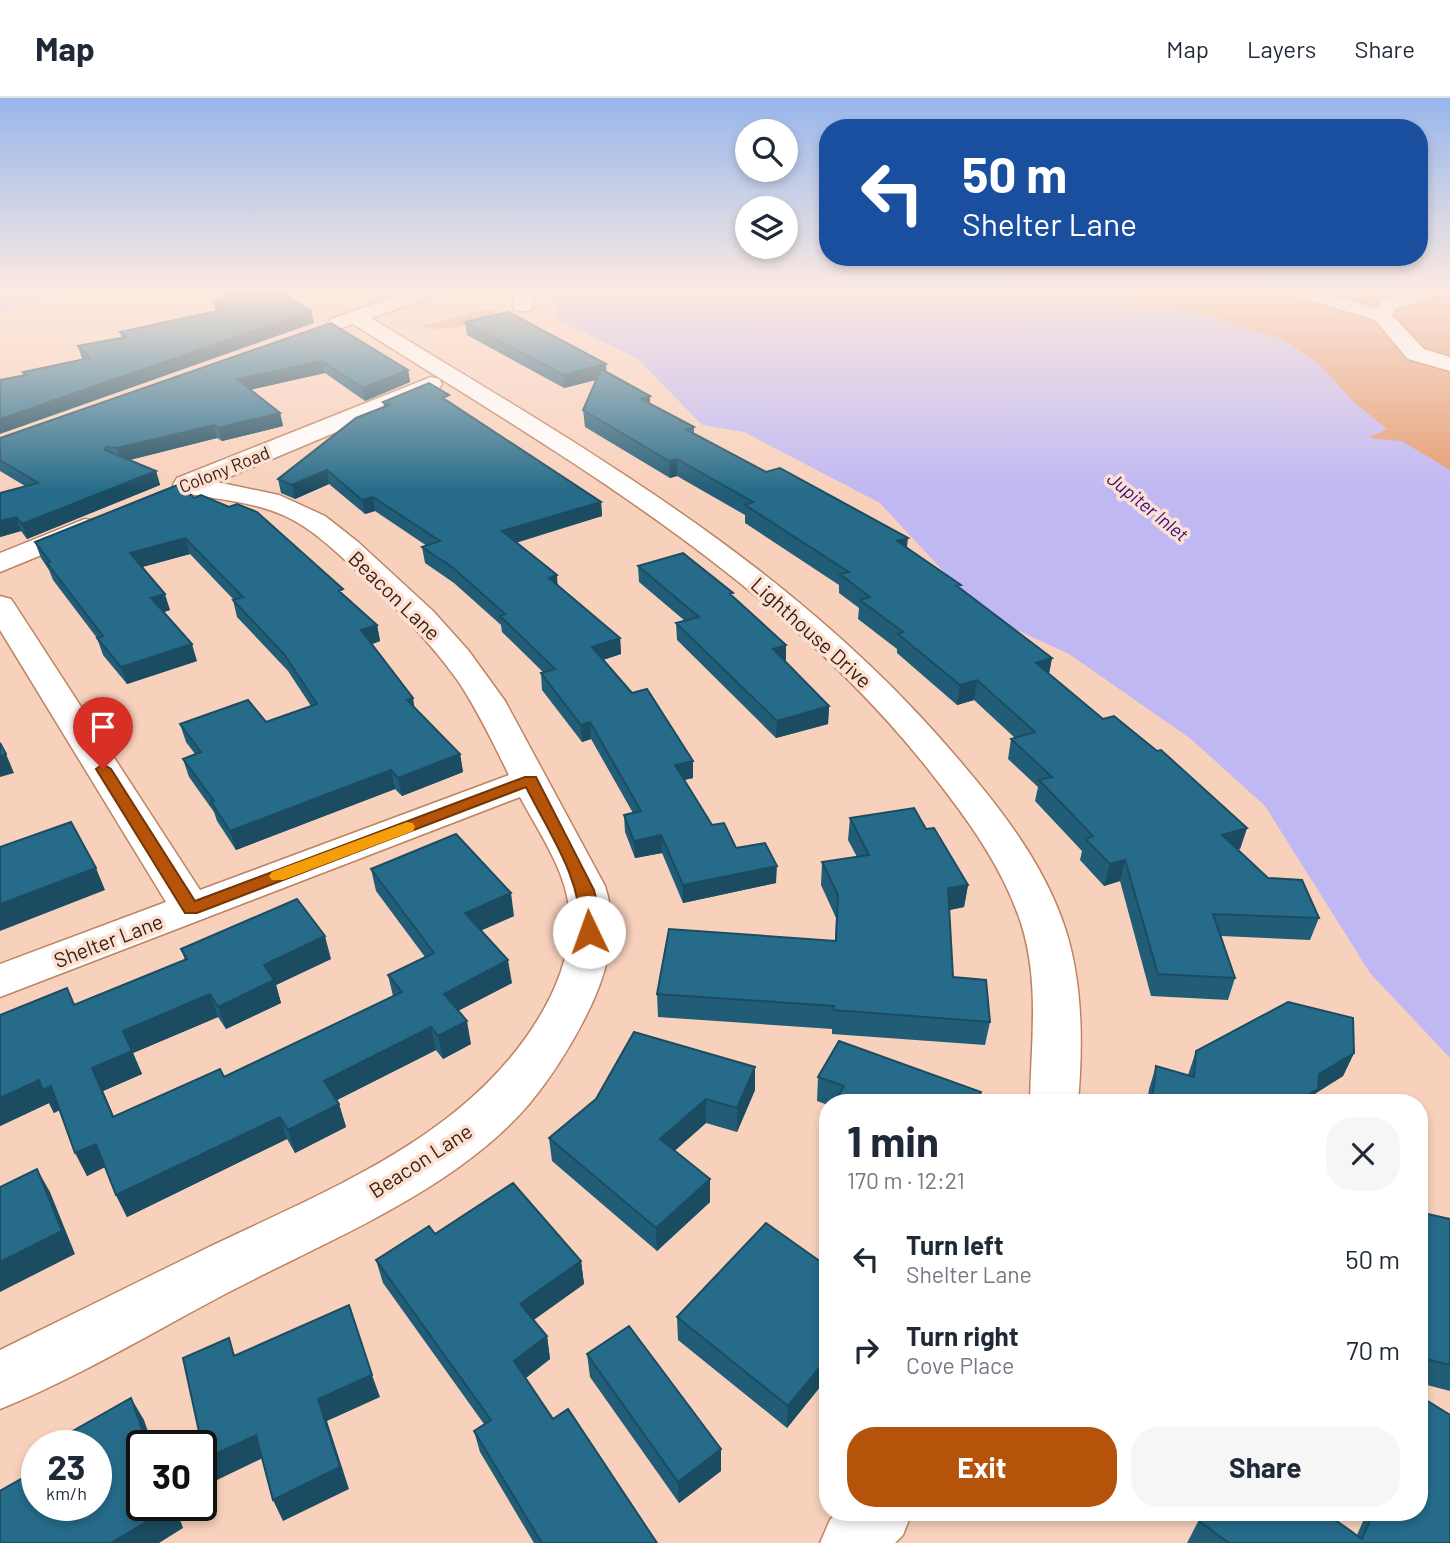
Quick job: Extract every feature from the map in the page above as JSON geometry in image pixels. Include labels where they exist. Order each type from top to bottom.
[{"type":"street","name":"Lighthouse Drive","points":[[417,356],[631,489],[739,567],[811,627],[874,688],[933,751],[1009,852],[1035,906],[1049,946],[1055,994],[1057,1061],[1055,1094]]},
{"type":"street","points":[[1423,356],[1446,365]]},
{"type":"street","name":"Colony Road","points":[[174,489],[450,377]]},
{"type":"street","name":"Beacon Lane","points":[[0,1380],[365,1196],[427,1161],[479,1122],[539,1059],[566,1016],[583,976],[589,953],[590,910],[586,890],[495,713],[458,659],[420,613],[317,522],[269,501],[174,489]]},
{"type":"street","points":[[0,563],[112,516]]},
{"type":"street","points":[[0,606],[191,909]]},
{"type":"street","name":"Shelter Lane","points":[[0,981],[530,780]]},
{"type":"street","points":[[853,1543],[872,1521]]},
{"type":"shaded area","points":[[1184,356],[1450,356],[1450,473]]},
{"type":"water","name":"Jupiter Inlet","points":[[633,356],[1308,356],[1318,363],[1355,403],[1387,429],[1368,438],[1402,441],[1450,470],[1450,1058],[1370,973],[1265,806],[1191,739],[1069,654],[984,615],[880,503],[744,432],[702,425]]},
{"type":"building","points":[[88,356],[180,356],[0,419],[0,380],[26,375],[23,372],[90,358]]},
{"type":"building","points":[[235,356],[386,356],[408,370],[363,388],[322,361],[237,379],[280,413],[218,428],[214,425],[117,448],[106,447],[105,450],[156,471],[22,524],[16,517],[0,521],[0,493],[38,483],[0,460],[0,438]]},
{"type":"building","points":[[529,356],[592,356],[606,364],[563,375]]},
{"type":"building","points":[[601,369],[650,396],[641,399],[694,427],[687,430],[766,472],[780,468],[908,538],[897,541],[961,585],[957,586],[1052,658],[1036,663],[1103,719],[1114,716],[1157,751],[1161,750],[1247,828],[1222,835],[1268,878],[1302,880],[1319,918],[1213,914],[1235,978],[1158,974],[1125,860],[1110,864],[1085,839],[1093,836],[1039,780],[1052,777],[1011,739],[1035,732],[977,680],[960,685],[898,634],[903,632],[860,600],[870,597],[840,574],[849,572],[745,505],[753,502],[677,459],[669,461],[583,410]]},
{"type":"building","points":[[429,383],[449,395],[443,398],[601,502],[502,531],[557,575],[549,578],[620,638],[592,647],[632,693],[647,689],[693,761],[675,765],[712,825],[724,823],[736,848],[765,843],[777,866],[683,885],[661,835],[634,841],[624,815],[641,811],[590,722],[581,725],[541,673],[555,669],[500,616],[505,614],[452,567],[422,547],[440,541],[373,497],[362,500],[327,470],[292,485],[278,479],[356,418],[389,405],[383,402]]},
{"type":"building","points":[[180,484],[194,498],[201,495],[229,507],[237,504],[257,512],[343,589],[339,591],[377,625],[361,630],[413,698],[407,700],[460,754],[398,778],[391,770],[230,831],[211,802],[214,801],[183,759],[201,752],[180,724],[248,700],[266,722],[317,704],[284,654],[233,600],[243,597],[185,538],[130,553],[165,594],[151,598],[192,644],[121,667],[97,638],[103,636],[47,563],[50,562],[35,542]]},
{"type":"building","points":[[683,553],[733,593],[730,594],[786,645],[773,649],[829,706],[777,721],[676,623],[699,617],[638,566]]},
{"type":"building","points":[[0,743],[6,754],[0,756]]},
{"type":"building","points":[[914,808],[926,829],[934,828],[968,885],[948,888],[953,977],[986,980],[990,1022],[834,1010],[834,1006],[657,994],[669,929],[836,941],[838,895],[822,862],[869,855],[850,818]]},
{"type":"building","points":[[71,822],[96,868],[0,904],[0,847]]},
{"type":"building","points":[[456,834],[511,893],[465,913],[508,960],[444,994],[467,1021],[438,1036],[431,1027],[324,1081],[339,1104],[288,1130],[280,1117],[116,1195],[96,1144],[75,1153],[51,1086],[43,1090],[39,1080],[0,1098],[0,1015],[67,988],[74,1005],[187,959],[181,949],[297,899],[325,936],[264,965],[274,980],[218,1007],[210,994],[123,1031],[132,1051],[92,1068],[113,1117],[220,1069],[224,1077],[402,992],[388,975],[434,953],[371,869]]},
{"type":"building","points":[[1288,1002],[1353,1018],[1354,1053],[1319,1074],[1318,1089],[1309,1094],[1153,1094],[1156,1066],[1194,1077],[1196,1051]]},
{"type":"building","points":[[634,1032],[755,1067],[737,1108],[706,1099],[660,1139],[710,1179],[656,1228],[549,1138],[596,1099]]},
{"type":"building","points":[[839,1041],[981,1092],[840,1094],[844,1086],[818,1077]]},
{"type":"building","points":[[37,1169],[62,1231],[0,1262],[0,1187]]},
{"type":"building","points":[[513,1183],[581,1261],[520,1304],[547,1336],[514,1361],[553,1419],[568,1409],[657,1543],[542,1543],[474,1431],[491,1420],[376,1260],[429,1226],[435,1234]]},
{"type":"building","points":[[1428,1214],[1450,1219],[1450,1365],[1428,1359]]},
{"type":"building","points":[[766,1223],[819,1261],[819,1368],[788,1406],[677,1317]]},
{"type":"building","points":[[349,1305],[372,1375],[318,1399],[340,1467],[273,1500],[256,1435],[217,1453],[217,1430],[199,1430],[183,1358],[229,1338],[234,1356]]},
{"type":"building","points":[[629,1326],[721,1449],[678,1482],[587,1354]]},
{"type":"building","points":[[131,1398],[142,1430],[126,1430],[126,1521],[148,1521],[111,1543],[0,1543],[0,1491],[21,1479],[21,1521],[112,1521],[112,1430],[74,1430]]},
{"type":"building","points":[[1428,1401],[1450,1415],[1450,1543],[1229,1543],[1199,1521],[1337,1521],[1362,1539],[1370,1521],[1428,1521]]},
{"type":"slow traffic","points":[[278,876],[407,827]]},
{"type":"route","points":[[103,769],[191,909],[530,780],[586,890],[590,910],[589,932]]}]
